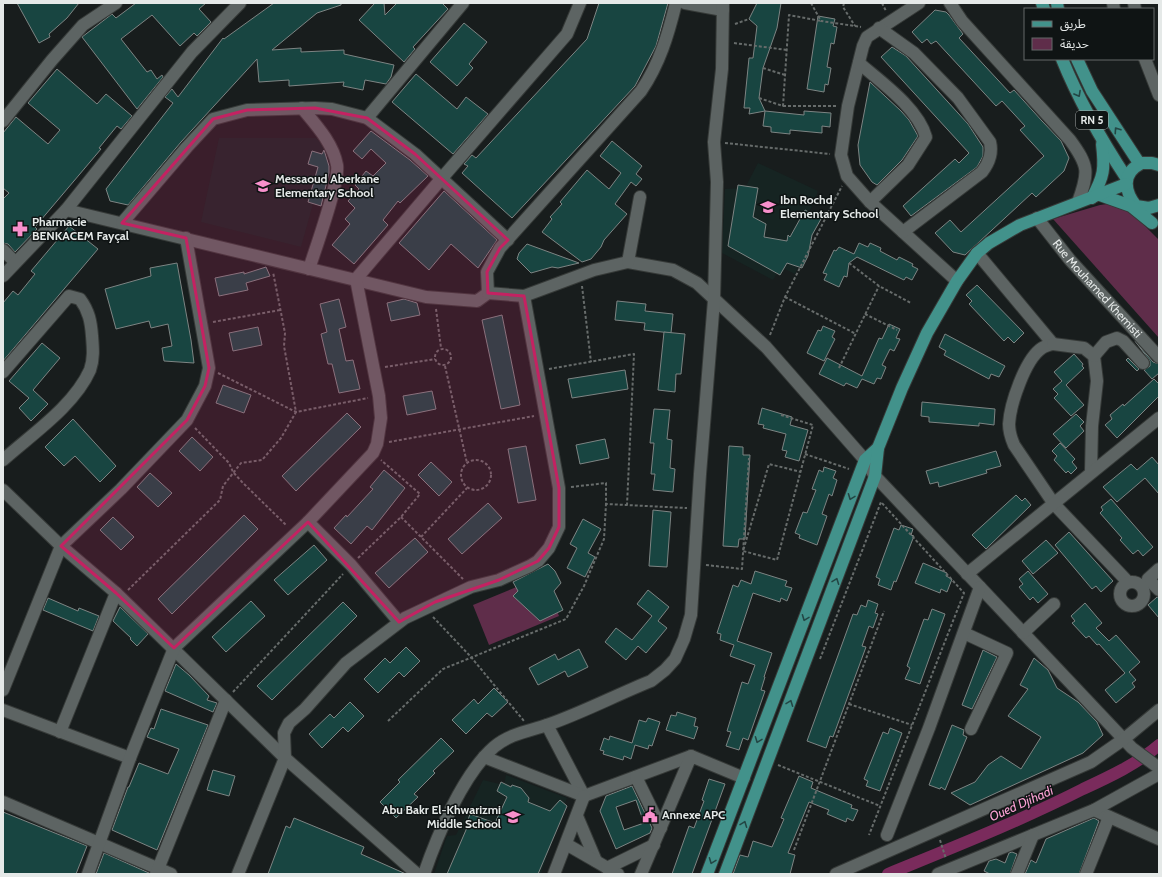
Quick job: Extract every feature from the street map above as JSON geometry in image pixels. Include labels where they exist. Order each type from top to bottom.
[{"type":"main road","name":"RN 5","points":[[1062,60],[1072,82],[1126,182]]},
{"type":"main road","name":"RN 5","points":[[1078,60],[1092,91],[1139,162]]},
{"type":"main road","points":[[1096,196],[1105,167],[1101,137]]},
{"type":"main road","points":[[1156,226],[1136,206],[1129,196],[1126,182],[1130,172],[1140,164],[1139,162],[1158,161]]},
{"type":"main road","points":[[725,874],[773,763],[875,476],[878,448],[902,388],[927,332],[957,281],[977,253],[989,243],[1036,218],[1096,196],[1126,182]]},
{"type":"main road","points":[[1096,196],[1131,206],[1156,226]]},
{"type":"main road","points":[[1136,206],[1149,208],[1159,205]]},
{"type":"main road","points":[[707,874],[865,460],[878,448]]},
{"type":"street","points":[[3,121],[82,25],[116,3]]},
{"type":"street","points":[[3,276],[66,210],[192,52],[240,3]]},
{"type":"street","points":[[367,118],[462,3]]},
{"type":"street","points":[[356,280],[567,34],[580,3]]},
{"type":"street","points":[[488,293],[487,272],[500,248],[641,90],[650,77],[663,51],[676,3]]},
{"type":"street","points":[[424,874],[435,842],[469,776],[484,756],[495,746],[513,736],[547,725],[650,681],[665,670],[675,659],[684,638],[691,615],[714,300],[717,182],[714,142],[722,69],[728,42],[723,7],[686,3]]},
{"type":"street","points":[[919,3],[867,37],[848,106],[841,155],[847,176],[870,202],[957,281]]},
{"type":"street","points":[[950,3],[962,20],[1070,140],[1083,157],[1086,166],[1085,180],[1078,202]]},
{"type":"street","points":[[879,28],[914,53],[958,98],[990,142],[992,149],[989,163],[982,172],[903,232]]},
{"type":"street","points":[[1145,60],[1157,82],[1159,95]]},
{"type":"street","points":[[859,63],[887,87],[913,113],[926,137],[908,165],[870,202]]},
{"type":"street","points":[[122,223],[187,146],[213,119],[247,110],[302,108],[332,109],[367,118],[415,154],[508,240]]},
{"type":"street","points":[[302,108],[330,147],[338,167],[310,269]]},
{"type":"street","points":[[628,262],[640,197]]},
{"type":"street","points":[[66,210],[434,298],[477,301],[488,293],[524,296],[581,275],[628,262],[673,270],[697,283],[766,347],[865,460],[875,476],[1132,748],[1158,768],[1094,810],[938,874]]},
{"type":"street","name":"Rue Mouhamed Khemisti","points":[[1036,218],[1070,260],[1159,357]]},
{"type":"street","points":[[3,690],[61,546],[121,489],[187,420],[205,386],[209,368],[200,325],[186,238]]},
{"type":"street","points":[[3,250],[15,262]]},
{"type":"street","points":[[977,253],[1053,344]]},
{"type":"street","points":[[88,874],[130,758],[174,648],[296,534],[375,449],[381,418],[379,396],[356,280]]},
{"type":"street","points":[[3,372],[69,296],[80,299],[91,320],[94,352],[90,369],[76,392],[63,407],[3,460]]},
{"type":"street","points":[[238,874],[285,758],[284,733],[289,723],[305,709],[346,663],[399,622],[424,608],[471,587],[499,580],[530,566],[545,554],[559,527],[559,488],[524,296]]},
{"type":"street","points":[[1094,356],[1106,342],[1116,338],[1123,341],[1143,363]]},
{"type":"street","points":[[1091,472],[1092,426],[1097,381],[1094,356],[1084,348],[1053,344],[1041,348],[1026,370],[1018,386],[1009,424],[1010,435],[1018,452],[1054,504],[1128,582]]},
{"type":"street","points":[[967,574],[1159,418]]},
{"type":"street","points":[[4,494],[118,595],[285,758],[417,874]]},
{"type":"street","points":[[308,522],[351,565],[399,622]]},
{"type":"street","points":[[1159,569],[1144,582],[1142,601],[1135,605],[1127,605],[1123,602],[1119,595],[1121,587],[1128,582],[1144,582],[1159,590]]},
{"type":"street","points":[[887,835],[980,587]]},
{"type":"street","points":[[60,732],[118,595]]},
{"type":"street","points":[[1023,633],[1054,604]]},
{"type":"street","points":[[964,633],[1007,653],[971,729]]},
{"type":"street","points":[[156,871],[226,700]]},
{"type":"street","points":[[3,710],[130,758]]},
{"type":"street","points":[[836,874],[1091,762],[1124,739],[1159,710]]},
{"type":"street","points":[[547,725],[584,796],[554,874]]},
{"type":"street","points":[[484,756],[584,796],[691,756],[744,778]]},
{"type":"street","points":[[641,874],[691,756]]},
{"type":"street","points":[[636,777],[661,828]]},
{"type":"street","points":[[3,802],[156,871],[171,874]]},
{"type":"street","points":[[1094,810],[1159,839]]},
{"type":"street","points":[[577,816],[596,861]]},
{"type":"street","points":[[1086,874],[1109,817]]},
{"type":"street","points":[[1017,874],[1033,835]]},
{"type":"street","points":[[566,844],[618,874]]},
{"type":"street","points":[[607,868],[654,845]]},
{"type":"path","points":[[811,3],[821,21]]},
{"type":"path","points":[[844,3],[843,7],[855,27]]},
{"type":"path","points":[[783,106],[789,15],[855,27],[879,28]]},
{"type":"path","points":[[735,29],[736,22],[749,19]]},
{"type":"path","points":[[728,42],[734,36]]},
{"type":"path","points":[[728,42],[787,50]]},
{"type":"path","points":[[763,68],[785,75]]},
{"type":"path","points":[[759,98],[783,106],[848,106]]},
{"type":"path","points":[[714,142],[841,155]]},
{"type":"path","points":[[766,347],[785,297],[847,176]]},
{"type":"path","points":[[118,595],[220,500],[223,486],[241,463],[262,460],[281,438],[296,412],[284,346],[285,334],[270,259]]},
{"type":"path","points":[[849,263],[879,286],[911,303]]},
{"type":"path","points":[[581,275],[591,362]]},
{"type":"path","points":[[839,368],[879,286]]},
{"type":"path","points":[[785,297],[856,334]]},
{"type":"path","points":[[434,298],[442,349]]},
{"type":"path","points":[[200,325],[280,310]]},
{"type":"path","points":[[865,314],[897,330]]},
{"type":"path","points":[[442,349],[448,350],[452,356],[451,362],[445,366],[438,365],[435,360],[436,352],[442,349]]},
{"type":"path","points":[[538,371],[634,354],[627,505]]},
{"type":"path","points":[[374,369],[435,360]]},
{"type":"path","points":[[445,366],[458,429],[467,463]]},
{"type":"path","points":[[209,368],[296,412],[379,396]]},
{"type":"path","points":[[375,449],[458,429],[545,414]]},
{"type":"path","points":[[743,551],[777,560],[813,426],[782,415]]},
{"type":"path","points":[[187,420],[229,462],[233,472],[296,534]]},
{"type":"path","points":[[226,700],[351,565],[402,517],[420,494],[375,449]]},
{"type":"path","points":[[805,454],[860,473]]},
{"type":"path","points":[[695,564],[742,569],[749,458]]},
{"type":"path","points":[[476,460],[485,463],[490,470],[490,480],[485,487],[476,490],[467,488],[462,482],[460,475],[462,468],[467,463],[476,460]]},
{"type":"path","points":[[743,551],[769,464],[801,472]]},
{"type":"path","points":[[388,721],[442,669],[566,619],[584,586],[604,540],[606,483],[559,488]]},
{"type":"path","points":[[421,537],[467,488]]},
{"type":"path","points":[[818,663],[881,502],[964,593],[869,835]]},
{"type":"path","points":[[606,504],[698,508]]},
{"type":"path","points":[[402,517],[471,587]]},
{"type":"path","points":[[424,608],[471,657],[531,729]]},
{"type":"path","points":[[794,850],[884,611]]},
{"type":"path","points":[[849,704],[912,725]]},
{"type":"path","points":[[773,763],[781,758]]},
{"type":"path","points":[[773,763],[880,806]]},
{"type":"path","points":[[940,839],[946,857]]},
{"type":"highlighted area","points":[[315,108],[367,118],[415,154],[508,240],[500,248],[487,272],[488,293],[524,296],[559,488],[559,527],[549,548],[538,561],[499,580],[435,602],[399,622],[308,522],[174,648],[116,593],[61,546],[187,420],[205,386],[209,368],[186,238],[122,223],[213,119],[247,110]]},
{"type":"shaded area","name":"Messaoud Aberkane Elementary School","points":[[219,138],[316,138],[328,150],[301,247],[201,222]]},
{"type":"shaded area","name":"Ibn Rochd Elementary School","points":[[758,163],[818,191],[805,223],[816,229],[795,274],[785,269],[783,272],[779,270],[773,280],[722,253],[725,189],[745,188]]},
{"type":"shaded area","name":"Abu Bakr El-Khwarizmi Middle School","points":[[506,775],[567,798],[541,874],[434,874],[447,836],[456,835],[483,780],[504,785]]},
{"type":"green space","points":[[1114,203],[1124,205],[1159,240],[1159,338],[1053,219],[1100,205]]},
{"type":"green space","points":[[543,576],[559,616],[489,645],[473,605]]},
{"type":"building","points":[[17,3],[79,3],[67,18],[49,34],[50,37],[39,43]]},
{"type":"building","points":[[136,3],[206,3],[199,9],[211,22],[197,36],[194,33],[180,46],[152,15],[121,39],[147,72],[151,70],[157,79],[162,75],[163,77],[137,109],[82,37],[112,14],[116,18]]},
{"type":"building","points":[[274,3],[341,3],[341,5],[317,13],[272,50],[301,48],[301,52],[344,50],[344,54],[394,65],[391,77],[386,84],[365,80],[363,90],[343,86],[344,82],[289,86],[289,80],[259,82],[257,59],[181,142],[128,205],[110,201],[106,189],[173,103],[165,97],[172,89],[178,97],[223,38],[224,39]]},
{"type":"building","points":[[375,3],[384,3],[385,15],[397,3],[442,3],[448,9],[413,47],[415,49],[404,62],[359,20]]},
{"type":"building","points":[[599,3],[668,3],[656,46],[635,86],[512,218],[462,173],[468,166],[464,164],[472,155],[476,158],[587,39]]},
{"type":"building","points":[[757,3],[781,3],[777,28],[763,68],[759,98],[765,111],[749,114],[750,108],[744,108],[749,58],[753,58],[757,26],[749,19]]},
{"type":"building","points":[[935,10],[946,12],[949,15],[963,34],[959,38],[1010,93],[1014,90],[1061,141],[1069,158],[1064,171],[1036,197],[1032,193],[965,255],[953,252],[935,233],[950,220],[961,232],[1044,156],[1020,130],[1025,126],[1002,101],[996,106],[936,41],[931,44],[927,39],[922,43],[912,32]]},
{"type":"building","points":[[818,16],[835,19],[833,26],[837,27],[834,44],[831,43],[827,67],[831,68],[828,85],[825,84],[824,92],[807,89]]},
{"type":"building","points":[[464,23],[487,42],[469,64],[473,68],[457,86],[430,62]]},
{"type":"building","points":[[892,47],[906,56],[968,124],[983,147],[983,156],[977,167],[911,216],[903,206],[955,159],[959,163],[969,153],[881,57]]},
{"type":"building","points":[[57,69],[97,104],[106,94],[132,116],[121,129],[117,126],[99,148],[101,149],[35,227],[37,229],[15,252],[8,244],[3,243],[3,199],[9,193],[3,188],[3,133],[16,117],[48,144],[60,130],[28,103]]},
{"type":"building","points":[[416,74],[457,109],[466,97],[488,114],[453,154],[392,102]]},
{"type":"building","points":[[870,82],[909,120],[918,136],[902,160],[877,185],[872,182],[860,165],[858,145]]},
{"type":"building","points":[[765,111],[804,115],[804,111],[831,113],[830,127],[822,126],[822,133],[790,130],[790,134],[771,132],[771,127],[763,126]]},
{"type":"building","points":[[371,131],[410,160],[428,176],[400,203],[398,201],[383,220],[388,225],[354,264],[332,245],[350,224],[345,219],[355,208],[348,201],[359,189],[355,185],[366,171],[373,176],[386,163],[371,149],[362,159],[353,151]]},
{"type":"building","points":[[612,141],[642,166],[636,174],[642,179],[636,186],[631,182],[615,204],[627,214],[604,240],[601,247],[591,259],[582,262],[542,232],[552,219],[550,217],[562,204],[560,202],[587,170],[609,189],[621,173],[600,156]]},
{"type":"building","points":[[324,150],[329,166],[329,173],[321,206],[308,202],[318,167],[308,164],[312,151],[322,154]]},
{"type":"building","points":[[738,185],[758,188],[753,217],[766,224],[764,237],[787,241],[788,235],[790,237],[805,210],[821,219],[812,235],[808,256],[802,268],[787,263],[780,275],[728,246]]},
{"type":"building","points":[[444,191],[497,240],[478,268],[451,244],[429,270],[399,243]]},
{"type":"building","points":[[69,226],[98,249],[3,361],[3,303],[13,291],[18,295],[35,274],[31,271]]},
{"type":"building","points":[[859,243],[868,247],[870,243],[881,248],[880,251],[897,260],[899,257],[913,264],[912,266],[918,269],[912,280],[906,277],[904,280],[857,257],[849,263],[847,277],[844,276],[839,287],[824,280],[827,274],[823,273],[834,250],[836,251],[839,247],[854,254]]},
{"type":"building","points":[[527,244],[579,263],[558,268],[552,267],[531,273],[517,259],[519,253]]},
{"type":"building","points":[[177,263],[194,363],[164,361],[162,348],[172,346],[168,324],[151,328],[149,321],[116,329],[105,289],[151,276],[150,268]]},
{"type":"building","points":[[266,267],[270,276],[246,283],[248,290],[219,296],[215,278],[244,272],[244,274]]},
{"type":"building","points":[[977,285],[1024,333],[1014,343],[1008,337],[1004,341],[969,304],[972,301],[966,295]]},
{"type":"building","points":[[339,299],[346,327],[339,329],[346,361],[353,360],[360,389],[339,393],[332,364],[328,364],[321,334],[327,332],[320,304]]},
{"type":"building","points":[[404,299],[417,303],[420,315],[391,321],[387,303]]},
{"type":"building","points":[[617,301],[646,304],[645,311],[673,314],[671,333],[644,330],[645,323],[615,320]]},
{"type":"building","points":[[502,315],[520,405],[501,409],[482,320]]},
{"type":"building","points":[[889,324],[900,329],[896,338],[900,339],[894,351],[890,349],[882,365],[886,367],[881,379],[877,378],[874,384],[862,379],[857,388],[846,383],[844,386],[819,374],[827,358],[862,376],[879,338],[882,339]]},
{"type":"building","points":[[823,326],[835,331],[832,337],[835,339],[824,361],[807,353],[818,330],[821,331]]},
{"type":"building","points":[[258,327],[262,345],[233,351],[229,333]]},
{"type":"building","points":[[664,332],[685,334],[681,374],[676,374],[675,392],[658,390]]},
{"type":"building","points":[[945,334],[1005,366],[999,377],[991,374],[989,379],[944,355],[946,351],[939,347]]},
{"type":"building","points":[[1135,341],[1153,362],[1159,364],[1159,373],[1152,379],[1144,370],[1150,366],[1150,361]]},
{"type":"building","points":[[42,343],[60,358],[33,390],[48,404],[31,421],[19,408],[29,398],[9,381]]},
{"type":"building","points":[[1074,354],[1083,364],[1082,366],[1084,368],[1066,385],[1084,405],[1071,416],[1054,398],[1058,394],[1053,389],[1062,381],[1054,372]]},
{"type":"building","points":[[1128,358],[1139,369],[1137,371],[1126,360]]},
{"type":"building","points":[[625,370],[628,389],[572,398],[568,379]]},
{"type":"building","points":[[1154,379],[1159,384],[1159,396],[1117,438],[1105,425],[1112,419],[1110,415],[1123,404],[1124,406]]},
{"type":"building","points":[[223,385],[251,395],[244,413],[216,403]]},
{"type":"building","points":[[432,391],[436,409],[407,415],[403,396]]},
{"type":"building","points":[[922,402],[995,409],[994,425],[979,423],[979,426],[929,422],[929,417],[921,416]]},
{"type":"building","points":[[762,408],[792,417],[790,425],[808,430],[799,461],[785,457],[787,451],[782,450],[786,434],[763,428],[764,425],[758,424]]},
{"type":"building","points":[[654,409],[670,410],[667,439],[672,440],[670,468],[675,469],[673,492],[653,490],[655,474],[651,474],[654,443],[650,443]]},
{"type":"building","points":[[347,413],[361,427],[296,491],[282,476]]},
{"type":"building","points":[[1076,414],[1084,422],[1080,426],[1084,431],[1066,448],[1053,434]]},
{"type":"building","points":[[73,419],[116,466],[100,482],[75,456],[64,466],[45,447]]},
{"type":"building","points":[[192,437],[213,457],[200,471],[179,451]]},
{"type":"building","points":[[605,439],[609,458],[580,464],[576,445]]},
{"type":"building","points":[[1060,443],[1075,459],[1072,462],[1077,468],[1071,474],[1068,471],[1066,473],[1054,460],[1057,456],[1052,451]]},
{"type":"building","points":[[526,446],[536,500],[518,503],[508,449]]},
{"type":"building","points":[[729,446],[743,447],[743,455],[750,455],[745,539],[739,539],[738,547],[723,546]]},
{"type":"building","points":[[996,451],[1001,466],[986,470],[987,473],[939,487],[938,482],[930,484],[926,471]]},
{"type":"building","points":[[1152,457],[1159,465],[1159,494],[1145,478],[1117,502],[1103,487],[1131,464],[1137,470]]},
{"type":"building","points":[[431,462],[452,482],[439,496],[418,475]]},
{"type":"building","points":[[824,467],[836,471],[833,478],[837,480],[832,496],[829,494],[822,514],[827,516],[817,545],[799,538],[800,535],[795,533],[803,512],[807,513],[816,490],[812,489],[819,470],[823,472]]},
{"type":"building","points":[[384,470],[405,488],[372,530],[367,526],[351,544],[334,528],[346,515],[347,517],[373,489],[370,487]]},
{"type":"building","points":[[150,473],[172,493],[158,507],[137,487]]},
{"type":"building","points":[[1016,495],[1022,501],[1025,498],[1031,505],[986,549],[972,535]]},
{"type":"building","points":[[1111,499],[1153,547],[1143,556],[1138,550],[1133,554],[1120,540],[1122,538],[1100,513],[1103,510],[1101,507]]},
{"type":"building","points":[[488,503],[502,518],[462,554],[448,539]]},
{"type":"building","points":[[653,510],[671,512],[667,567],[649,566]]},
{"type":"building","points":[[244,515],[258,529],[172,614],[158,599]]},
{"type":"building","points":[[113,517],[134,537],[121,550],[100,530]]},
{"type":"building","points":[[583,519],[601,529],[588,553],[595,557],[585,577],[567,568],[577,548],[570,544]]},
{"type":"building","points":[[901,525],[913,529],[911,535],[914,536],[896,582],[894,581],[891,590],[878,585],[880,579],[876,577],[894,528],[899,530]]},
{"type":"building","points":[[1069,532],[1113,581],[1101,592],[1096,586],[1092,589],[1055,545]]},
{"type":"building","points":[[415,538],[428,552],[389,588],[375,573]]},
{"type":"building","points":[[1046,540],[1058,553],[1033,574],[1022,561]]},
{"type":"building","points":[[314,545],[327,560],[288,595],[274,580]]},
{"type":"building","points":[[923,563],[947,573],[946,576],[952,579],[947,592],[941,589],[940,593],[915,583]]},
{"type":"building","points":[[548,564],[555,571],[561,583],[554,591],[563,610],[540,621],[513,596],[518,591],[513,582]]},
{"type":"building","points":[[755,571],[787,581],[785,586],[792,588],[787,601],[781,598],[780,602],[753,593],[737,641],[772,653],[761,690],[765,691],[748,740],[743,738],[739,750],[726,746],[731,732],[727,731],[742,682],[748,684],[755,665],[730,656],[734,645],[720,640],[721,634],[717,633],[733,585],[738,587],[741,580],[751,584]]},
{"type":"building","points":[[1028,571],[1048,594],[1038,603],[1033,597],[1030,600],[1019,587],[1023,584],[1019,579]]},
{"type":"building","points":[[648,590],[669,607],[658,621],[667,628],[646,653],[638,646],[626,660],[605,642],[616,628],[632,640],[652,616],[637,604]]},
{"type":"building","points":[[1159,597],[1159,618],[1148,605]]},
{"type":"building","points":[[48,598],[78,611],[79,608],[99,616],[93,631],[43,610]]},
{"type":"building","points":[[868,600],[878,604],[875,613],[878,614],[873,628],[869,626],[862,646],[866,647],[833,737],[830,736],[826,748],[807,741],[853,614],[857,615],[861,605],[866,607]]},
{"type":"building","points":[[251,601],[265,616],[226,652],[212,637]]},
{"type":"building","points":[[343,602],[357,616],[272,700],[257,686]]},
{"type":"building","points":[[1085,603],[1102,623],[1096,628],[1109,641],[1116,635],[1140,662],[1129,672],[1136,680],[1132,683],[1135,687],[1116,703],[1105,690],[1125,673],[1099,644],[1097,645],[1089,636],[1086,638],[1072,623],[1075,621],[1071,616]]},
{"type":"building","points":[[120,607],[148,634],[137,646],[130,639],[131,638],[113,621]]},
{"type":"building","points":[[932,609],[945,614],[920,684],[905,679],[910,668],[907,666],[924,619],[928,620]]},
{"type":"building","points":[[406,647],[420,661],[404,677],[399,672],[378,693],[364,679],[385,658],[390,663]]},
{"type":"building","points":[[579,649],[588,667],[568,677],[565,671],[538,685],[529,668],[555,654],[558,660]]},
{"type":"building","points":[[983,650],[997,657],[972,709],[962,705]]},
{"type":"building","points":[[1034,658],[1048,670],[1057,688],[1078,702],[1097,722],[1103,735],[1083,753],[970,805],[951,793],[975,782],[988,765],[1001,756],[1021,769],[1041,737],[1008,716],[1028,689],[1020,685]]},
{"type":"building","points":[[176,664],[209,696],[207,700],[217,703],[213,712],[165,691]]},
{"type":"building","points":[[494,688],[508,702],[492,717],[487,713],[466,734],[452,720],[474,699],[478,704]]},
{"type":"building","points":[[350,702],[364,716],[348,732],[343,727],[322,748],[309,734],[330,714],[334,718]]},
{"type":"building","points":[[161,709],[208,725],[157,850],[112,830],[128,787],[139,763],[168,774],[179,749],[147,737],[151,728],[154,729]]},
{"type":"building","points":[[677,712],[696,718],[694,726],[698,727],[694,739],[666,730],[671,715],[676,716]]},
{"type":"building","points":[[648,718],[660,722],[652,746],[649,745],[648,749],[635,745],[631,759],[624,756],[623,760],[603,754],[604,751],[600,750],[604,738],[609,740],[610,736],[632,743],[639,720],[646,722]]},
{"type":"building","points":[[952,725],[964,730],[963,735],[967,737],[945,790],[941,787],[940,789],[929,785]]},
{"type":"building","points":[[890,728],[902,733],[880,791],[866,786],[868,781],[864,779],[883,732],[888,734]]},
{"type":"building","points":[[441,738],[454,751],[433,771],[435,773],[414,794],[418,797],[396,818],[380,802],[400,782],[398,780]]},
{"type":"building","points":[[213,770],[235,776],[229,796],[207,790]]},
{"type":"building","points":[[799,776],[813,782],[811,788],[852,805],[851,808],[858,810],[853,821],[847,818],[846,822],[827,814],[829,810],[809,802],[788,853],[795,855],[790,874],[733,874],[740,855],[748,857],[753,841],[772,847],[784,819],[781,818]]},
{"type":"building","points":[[709,779],[725,784],[692,874],[672,874],[689,826],[694,828],[704,801],[702,800]]},
{"type":"building","name":"Abu Bakr El-Khwarizmi Middle School","points":[[501,782],[511,787],[512,785],[521,788],[529,798],[528,802],[550,811],[560,800],[567,806],[538,874],[447,874],[469,823],[467,823],[470,814],[495,823],[507,797],[497,791]]},
{"type":"building","name":"Annexe APC","points":[[632,786],[652,828],[650,833],[616,849],[600,811],[606,796]],"holes":[[[636,800],[644,823],[624,830],[616,807]]]},
{"type":"building","points":[[3,812],[87,846],[76,874],[3,874]]},
{"type":"building","points":[[294,818],[364,847],[361,854],[406,874],[268,874],[286,826],[290,828]]},
{"type":"building","points":[[1094,818],[1099,821],[1079,874],[1025,874],[1031,860],[1036,863],[1046,839]]},
{"type":"building","points":[[1012,852],[1017,854],[1010,874],[990,874],[984,871],[989,861],[996,859],[1005,863],[1009,853]]},
{"type":"building","points":[[104,853],[149,873],[149,874],[96,874]]},
{"type":"waterway","name":"Oued Djihadi","points":[[888,874],[1059,801],[1122,770],[1142,758],[1159,745]]},
{"type":"place","name":"Messaoud Aberkane Elementary School","points":[[263,186]]},
{"type":"place","name":"Ibn Rochd Elementary School","points":[[768,207]]},
{"type":"place","name":"Pharmacie BENKACEM Fayçal","points":[[20,229]]},
{"type":"place","name":"Annexe APC","points":[[650,815]]},
{"type":"place","name":"Abu Bakr El-Khwarizmi Middle School","points":[[513,817]]}]
